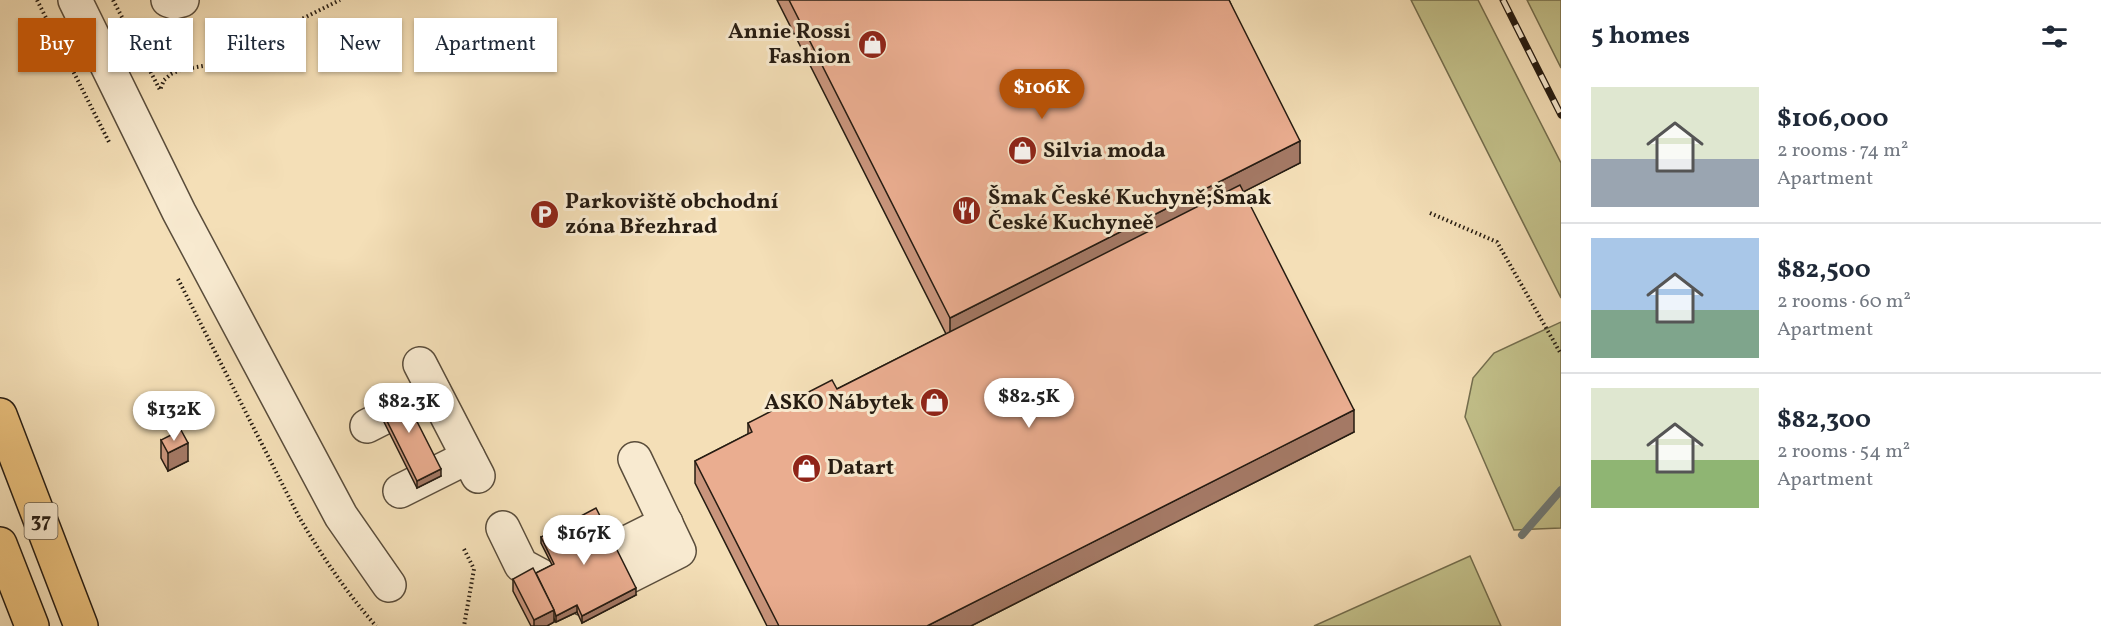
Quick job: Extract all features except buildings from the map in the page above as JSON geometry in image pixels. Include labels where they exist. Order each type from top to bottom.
[{"type":"main road","name":"37","points":[[0,415],[81,626]]},
{"type":"main road","name":"37","points":[[0,544],[32,626]]},
{"type":"lane","points":[[75,0],[179,212],[341,516],[389,585]]},
{"type":"lane","points":[[168,0],[174,2],[181,0]]},
{"type":"lane","points":[[383,459],[450,423],[383,459]]},
{"type":"lane","points":[[502,528],[521,565],[584,599],[679,551],[635,459]]},
{"type":"path","points":[[113,0],[160,90],[164,80],[171,74],[180,70],[209,65],[340,0]]},
{"type":"path","points":[[1430,213],[1497,242],[1561,354]]},
{"type":"path","points":[[464,549],[474,569],[464,626]]},
{"type":"shaded area","points":[[1411,0],[1478,0],[1561,163],[1561,298]]},
{"type":"shaded area","points":[[1527,0],[1561,0],[1561,68]]},
{"type":"shaded area","points":[[1561,322],[1561,528],[1514,530],[1465,417],[1473,378],[1494,353]]},
{"type":"shaded area","points":[[1470,556],[1501,626],[1314,626]]},
{"type":"waterway","points":[[1522,535],[1561,490]]},
{"type":"railway","points":[[1503,0],[1561,115]]},
{"type":"place","name":"Annie Rossi Fashion","points":[[872,45]]},
{"type":"place","name":"Silvia moda","points":[[1022,151]]},
{"type":"place","name":"Šmak České Kuchyně;Šmak České Kuchyneě","points":[[967,211]]},
{"type":"place","name":"Parkoviště obchodní zóna Březhrad","points":[[544,215]]},
{"type":"place","name":"ASKO Nábytek","points":[[935,403]]},
{"type":"place","name":"Datart","points":[[806,468]]}]
